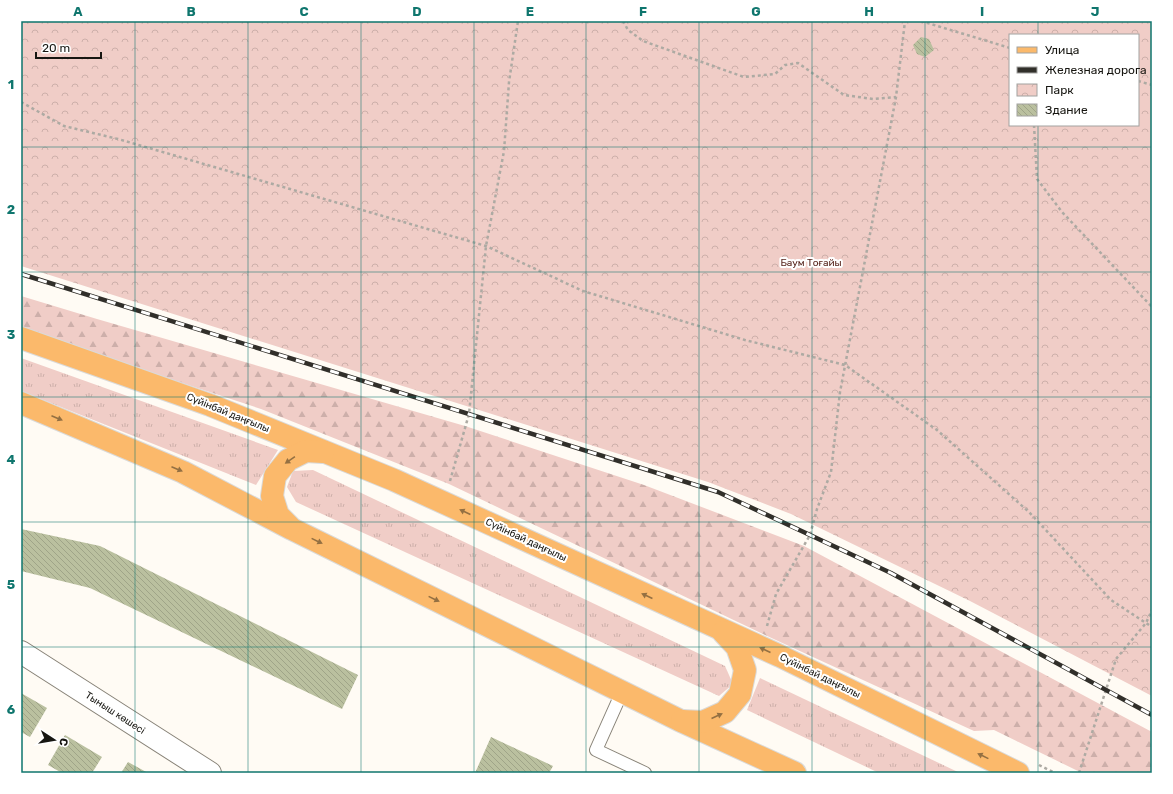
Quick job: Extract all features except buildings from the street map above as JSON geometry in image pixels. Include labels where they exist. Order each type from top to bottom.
[{"type":"main road","name":"Сүйінбай даңғылы","points":[[21,338],[210,405],[394,480],[761,648],[1018,773]]},
{"type":"main road","points":[[21,403],[183,472],[292,529],[622,692],[795,773]]},
{"type":"main road","points":[[292,529],[278,515],[272,496],[275,476],[288,460],[306,451],[326,453]]},
{"type":"main road","points":[[679,720],[703,722],[725,712],[740,694],[744,670],[737,647],[720,630]]},
{"type":"street","name":"Тыныш көшесі","points":[[21,652],[210,773]]},
{"type":"lane","points":[[622,692],[596,750],[645,773]]},
{"type":"path","points":[[444,502],[469,414],[486,246],[504,151],[510,82],[518,21]]},
{"type":"path","points":[[623,21],[628,30],[643,42],[744,77],[775,74],[785,65],[798,63],[844,95],[873,99],[896,97]]},
{"type":"path","points":[[761,648],[776,594],[810,535],[817,510],[831,472],[839,400],[896,97],[906,21]]},
{"type":"path","points":[[921,21],[1009,48]]},
{"type":"path","points":[[1139,81],[1152,85]]},
{"type":"path","points":[[21,102],[64,126],[118,139],[486,246],[583,291],[745,340],[845,365],[937,430],[1029,512],[1111,600],[1152,627]]},
{"type":"path","points":[[1034,126],[1037,179],[1062,212],[1152,307]]},
{"type":"path","points":[[1079,773],[1116,659],[1146,623],[1152,610]]},
{"type":"green space","name":"Баум Тоғайы","points":[[21,21],[1152,21],[1152,696],[970,601],[791,514],[708,482],[21,266]]},
{"type":"green space","points":[[21,296],[465,426],[644,485],[804,546],[1152,732],[1152,773],[1080,772],[994,730],[974,731],[765,635],[449,484],[261,409],[21,330]]},
{"type":"green space","points":[[21,358],[278,450],[256,485],[21,391]]},
{"type":"green space","points":[[313,470],[725,666],[733,684],[719,696],[296,502],[287,487],[293,471]]},
{"type":"green space","points":[[760,678],[960,773],[879,773],[747,710]]},
{"type":"railway","points":[[21,274],[718,492],[891,573],[1152,715]]}]
